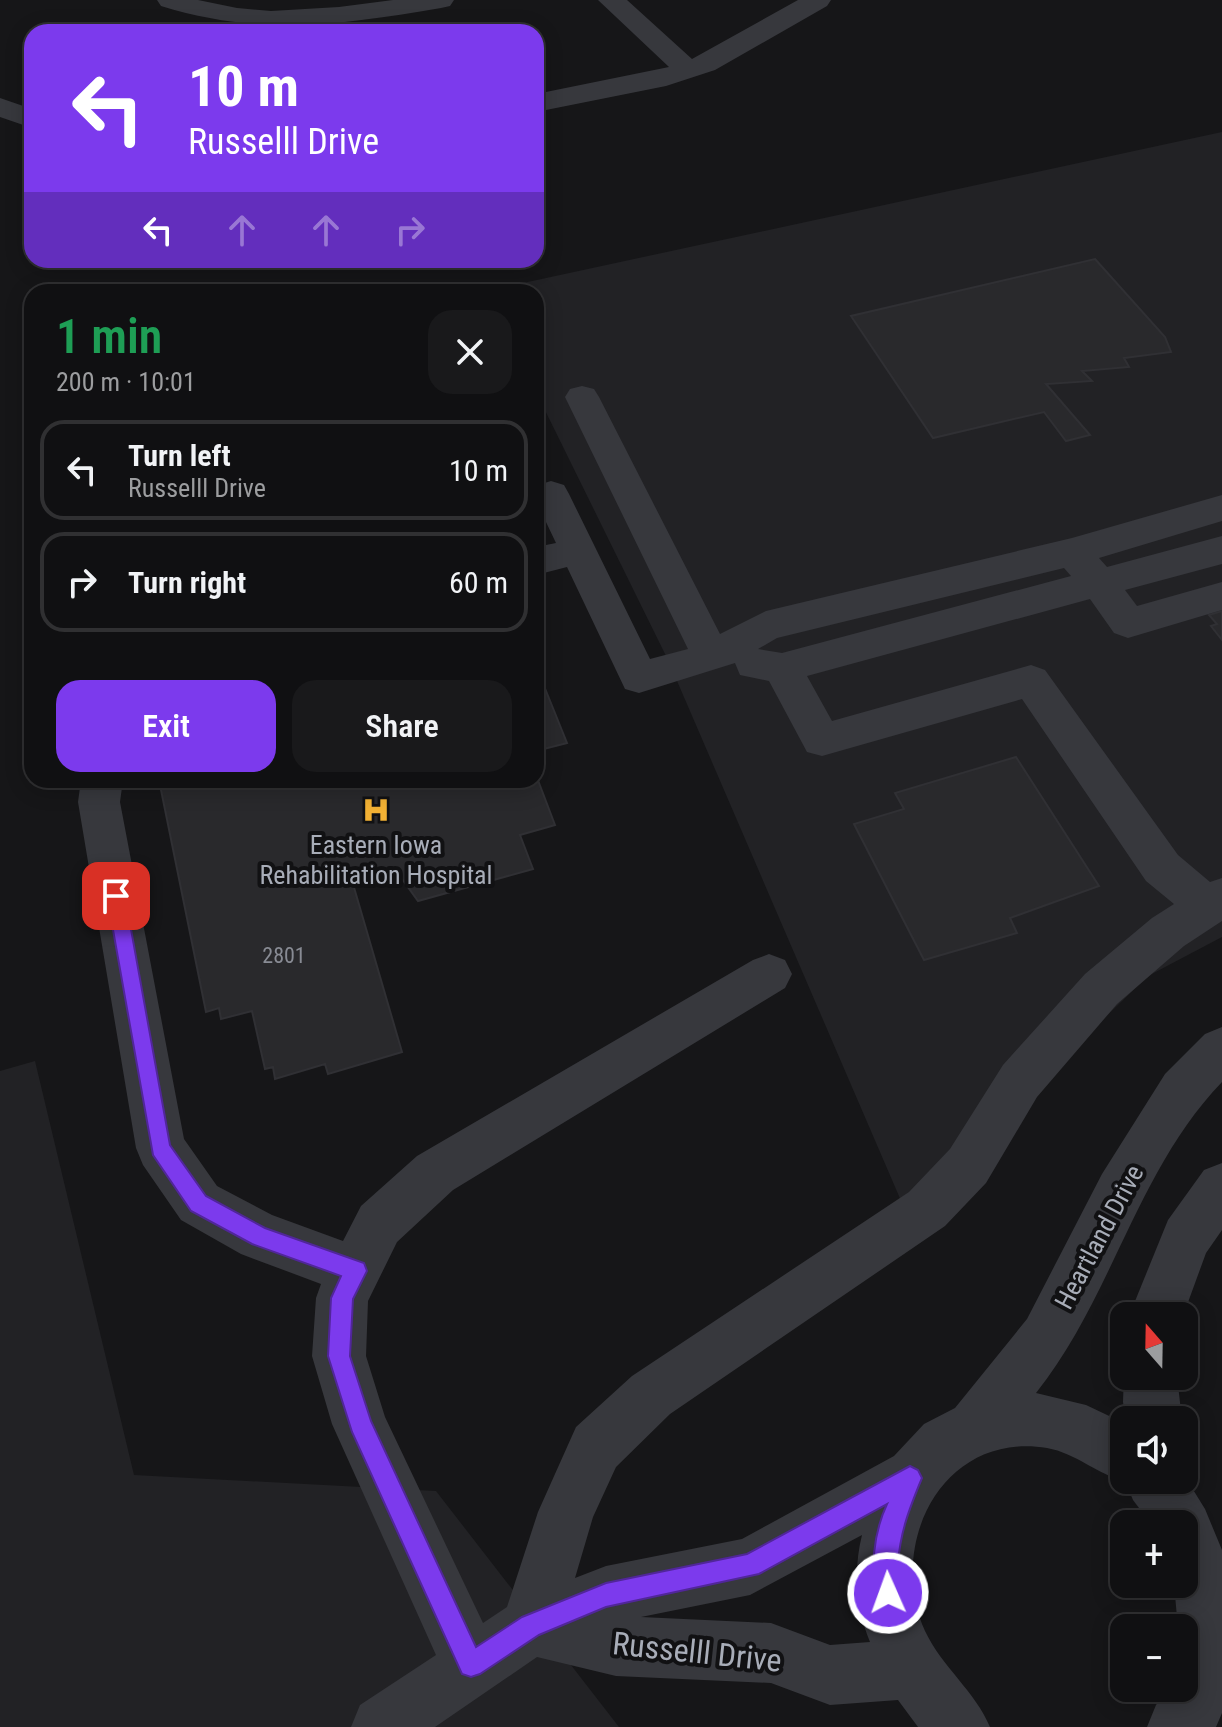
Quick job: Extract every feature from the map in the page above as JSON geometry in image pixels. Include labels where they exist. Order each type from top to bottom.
[{"type":"street","points":[[170,0],[218,23],[295,19],[363,6],[441,0]]},
{"type":"street","points":[[611,0],[688,70]]},
{"type":"street","points":[[544,101],[666,78],[705,64],[818,0]]},
{"type":"street","points":[[0,107],[24,116]]},
{"type":"street","points":[[582,397],[712,657]]},
{"type":"street","points":[[551,494],[639,678],[712,657],[766,626],[1072,552],[1222,508]]},
{"type":"street","points":[[712,657],[782,668],[1222,550]]},
{"type":"street","points":[[544,559],[578,551]]},
{"type":"street","points":[[1072,552],[1128,623],[1222,596]]},
{"type":"street","points":[[531,1626],[566,1512],[596,1447],[651,1395],[927,1209],[968,1166],[1020,1081],[1101,989],[1168,932],[1215,902],[1162,868],[1031,681],[822,740],[782,668]]},
{"type":"street","points":[[101,788],[99,802],[161,1148],[199,1203],[259,1236],[356,1271]]},
{"type":"street","points":[[471,1665],[360,1424],[339,1356],[342,1298],[379,1224],[435,1173],[769,974]]},
{"type":"street","name":"Heartland Drive","points":[[975,1425],[1046,1338],[1120,1191],[1182,1090],[1222,1049]]},
{"type":"street","points":[[1161,1302],[1186,1238],[1222,1187]]},
{"type":"street","points":[[932,1704],[891,1619],[885,1568],[892,1520],[910,1478],[938,1446],[975,1425],[1016,1417],[1059,1421],[1110,1443]]},
{"type":"street","name":"Russelll Drive","points":[[382,1727],[531,1626],[606,1595],[750,1566],[910,1478]]},
{"type":"street","points":[[1178,1727],[1196,1702],[1211,1655],[1212,1604],[1198,1562]]},
{"type":"street","name":"Russelll Drive","points":[[531,1626],[616,1646],[771,1653],[830,1675],[932,1704]]},
{"type":"shaded area","points":[[1222,132],[1222,937],[1148,976],[905,1210],[668,660],[544,408],[544,284],[518,284]]},
{"type":"shaded area","points":[[35,1061],[134,1475],[436,1491],[619,1727],[0,1727],[0,1071]]},
{"type":"building","points":[[1095,259],[1165,337],[1171,352],[1124,358],[1129,367],[1082,371],[1092,381],[1046,384],[1090,435],[1066,441],[1044,412],[933,438],[851,316]]},
{"type":"building","points":[[1222,611],[1222,640],[1211,626],[1217,624],[1209,615]]},
{"type":"building","points":[[544,686],[567,743],[544,749]]},
{"type":"building","points":[[1016,757],[1099,886],[1010,918],[1017,933],[924,960],[854,824],[904,809],[895,793]]},
{"type":"building","name":"Eastern Iowa Rehabilitation Hospital","points":[[161,788],[541,788],[555,825],[520,835],[533,869],[418,901],[397,872],[353,884],[402,1052],[328,1074],[325,1064],[275,1079],[273,1067],[265,1069],[252,1011],[221,1019],[219,1008],[206,1012]]},
{"type":"place","name":"Eastern Iowa Rehabilitation Hospital","points":[[376,810]]},
{"type":"route","points":[[116,896],[161,1148],[199,1203],[259,1236],[356,1271],[342,1298],[339,1356],[360,1424],[471,1665],[531,1626],[606,1595],[750,1566],[910,1478],[892,1520],[885,1568],[888,1593]]}]
